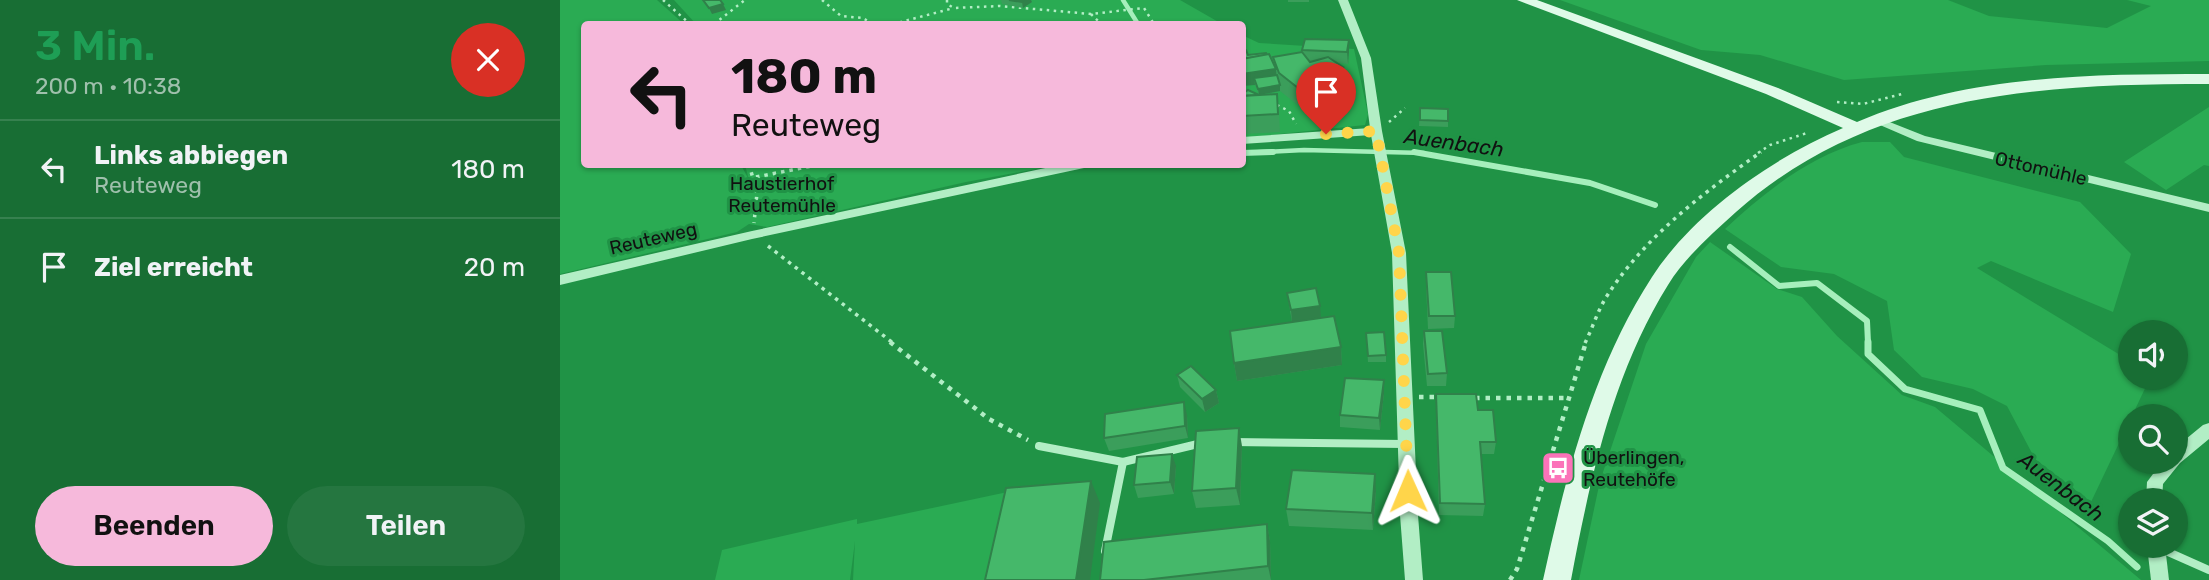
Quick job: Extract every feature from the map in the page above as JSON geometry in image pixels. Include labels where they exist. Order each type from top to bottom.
[{"type":"main road","points":[[1524,0],[1760,87],[1854,127]]},
{"type":"main road","points":[[1557,580],[1587,455],[1631,332],[1660,280],[1690,244],[1736,197],[1805,150],[1854,127],[1942,100],[2030,86],[2101,80],[2209,79]]},
{"type":"street","points":[[1343,0],[1366,58],[1378,144],[1399,253],[1414,580]]},
{"type":"street","name":"Ottomühle","points":[[1877,120],[1921,139],[2209,208]]},
{"type":"street","points":[[1246,141],[1301,136],[1378,144]]},
{"type":"street","name":"Reuteweg","points":[[560,280],[752,235],[1065,168]]},
{"type":"street","points":[[2188,448],[2209,429]]},
{"type":"street","points":[[2157,558],[2160,580]]},
{"type":"lane","points":[[1039,446],[1123,463],[1205,442],[1407,444]]},
{"type":"lane","points":[[1102,567],[1123,463]]},
{"type":"lane","points":[[2181,558],[2209,570]]},
{"type":"path","points":[[663,0],[687,21]]},
{"type":"path","points":[[718,21],[745,0]]},
{"type":"path","points":[[822,0],[841,16],[863,18],[868,21]]},
{"type":"path","points":[[947,0],[947,4],[954,8]]},
{"type":"path","points":[[904,21],[954,8],[1000,6],[1091,14],[1144,8],[1152,21]]},
{"type":"path","points":[[1091,14],[1098,21]]},
{"type":"path","points":[[1267,101],[1289,111],[1301,136]]},
{"type":"path","points":[[751,168],[756,177],[758,197],[752,235],[989,419],[1039,446]]},
{"type":"path","points":[[756,177],[801,168]]},
{"type":"path","points":[[1407,396],[1442,397]]},
{"type":"path","points":[[1466,398],[1567,398]]},
{"type":"green space","name":"Haustierhof Reutemühle","points":[[560,0],[657,0],[681,21],[581,21],[581,168],[743,168],[749,180],[746,168],[1041,168],[767,227],[749,224],[737,232],[560,274]]},
{"type":"green space","points":[[674,0],[1180,0],[1217,21],[693,21]]},
{"type":"green space","points":[[1560,0],[1948,0],[1989,16],[2107,28],[2151,6],[2127,0],[2209,0],[2209,61],[2046,65],[1844,80],[1760,55],[1701,50]]},
{"type":"green space","points":[[1246,37],[1259,43],[1354,49],[1368,114],[1365,125],[1246,138]]},
{"type":"green space","points":[[2209,107],[2209,166],[2204,165],[2166,190],[2124,162]]},
{"type":"green space","points":[[1862,142],[1890,142],[1904,157],[2080,202],[2131,254],[2113,312],[1991,261],[1977,268],[2118,354],[2118,390],[2144,390],[2138,404],[2118,404],[2118,445],[2091,502],[2035,459],[2007,406],[1973,389],[1922,377],[1894,350],[1887,301],[1834,274],[1781,267],[1725,229],[1788,177],[1842,148]]},
{"type":"green space","points":[[1710,242],[1777,289],[1802,297],[1837,336],[1902,395],[1935,407],[2141,580],[1579,580],[1600,481],[1646,344],[1696,257]]},
{"type":"green space","points":[[1017,490],[996,580],[853,580],[855,541],[850,580],[715,580],[722,550],[857,519],[857,524]]},
{"type":"building","points":[[703,0],[720,0],[723,4],[709,8]]},
{"type":"building","points":[[1305,39],[1349,40],[1347,52],[1302,50]]},
{"type":"building","points":[[1246,50],[1248,55],[1267,55],[1246,58]]},
{"type":"building","points":[[1302,52],[1310,62],[1328,57],[1343,67],[1325,74],[1336,82],[1307,95],[1279,73],[1273,57]]},
{"type":"building","points":[[1269,54],[1276,69],[1246,73],[1246,58]]},
{"type":"building","points":[[1277,75],[1280,85],[1258,89],[1254,78]]},
{"type":"building","points":[[1248,90],[1259,95],[1246,96]]},
{"type":"building","points":[[1277,94],[1278,114],[1246,116],[1246,96]]},
{"type":"building","points":[[1420,108],[1448,109],[1448,121],[1420,120]]},
{"type":"building","points":[[1426,272],[1451,272],[1455,316],[1429,316]]},
{"type":"building","points":[[1316,288],[1320,306],[1291,310],[1287,293]]},
{"type":"building","points":[[1334,316],[1341,347],[1234,363],[1230,331]]},
{"type":"building","points":[[1424,331],[1442,331],[1447,373],[1428,374]]},
{"type":"building","points":[[1384,332],[1386,355],[1368,356],[1366,333]]},
{"type":"building","points":[[1191,366],[1216,390],[1202,399],[1177,375]]},
{"type":"building","points":[[1345,378],[1384,380],[1379,418],[1340,415]]},
{"type":"building","points":[[1436,394],[1476,394],[1478,410],[1493,410],[1496,442],[1480,442],[1485,504],[1440,503]]},
{"type":"building","points":[[1184,402],[1185,426],[1104,438],[1105,414]]},
{"type":"building","points":[[1239,428],[1236,488],[1192,491],[1196,431]]},
{"type":"building","points":[[1172,454],[1170,482],[1134,485],[1137,457]]},
{"type":"building","points":[[1292,470],[1375,474],[1372,513],[1286,509]]},
{"type":"building","points":[[1091,481],[1076,580],[985,580],[1006,488]]},
{"type":"building","points":[[1267,524],[1268,566],[1144,580],[1100,580],[1104,542]]},
{"type":"waterway","name":"Auenbach","points":[[1123,0],[1136,21]]},
{"type":"waterway","name":"Auenbach","points":[[1246,153],[1304,150],[1419,153]]},
{"type":"waterway","name":"Auenbach","points":[[1246,153],[1273,152]]},
{"type":"waterway","name":"Auenbach","points":[[1414,152],[1419,153]]},
{"type":"waterway","name":"Auenbach","points":[[1419,153],[1424,153]]},
{"type":"waterway","name":"Auenbach","points":[[1419,153],[1590,183],[1655,205]]},
{"type":"waterway","name":"Auenbach","points":[[1730,247],[1779,286],[1817,283],[1867,321],[1868,343]]},
{"type":"waterway","name":"Auenbach","points":[[1868,343],[1868,354],[1905,389],[1980,410],[2003,468],[2108,541],[2137,567]]},
{"type":"place","name":"Überlingen, Reutehöfe","points":[[1558,468]]},
{"type":"route","points":[[1326,134],[1376,131],[1399,253],[1407,396],[1408,491]]}]
